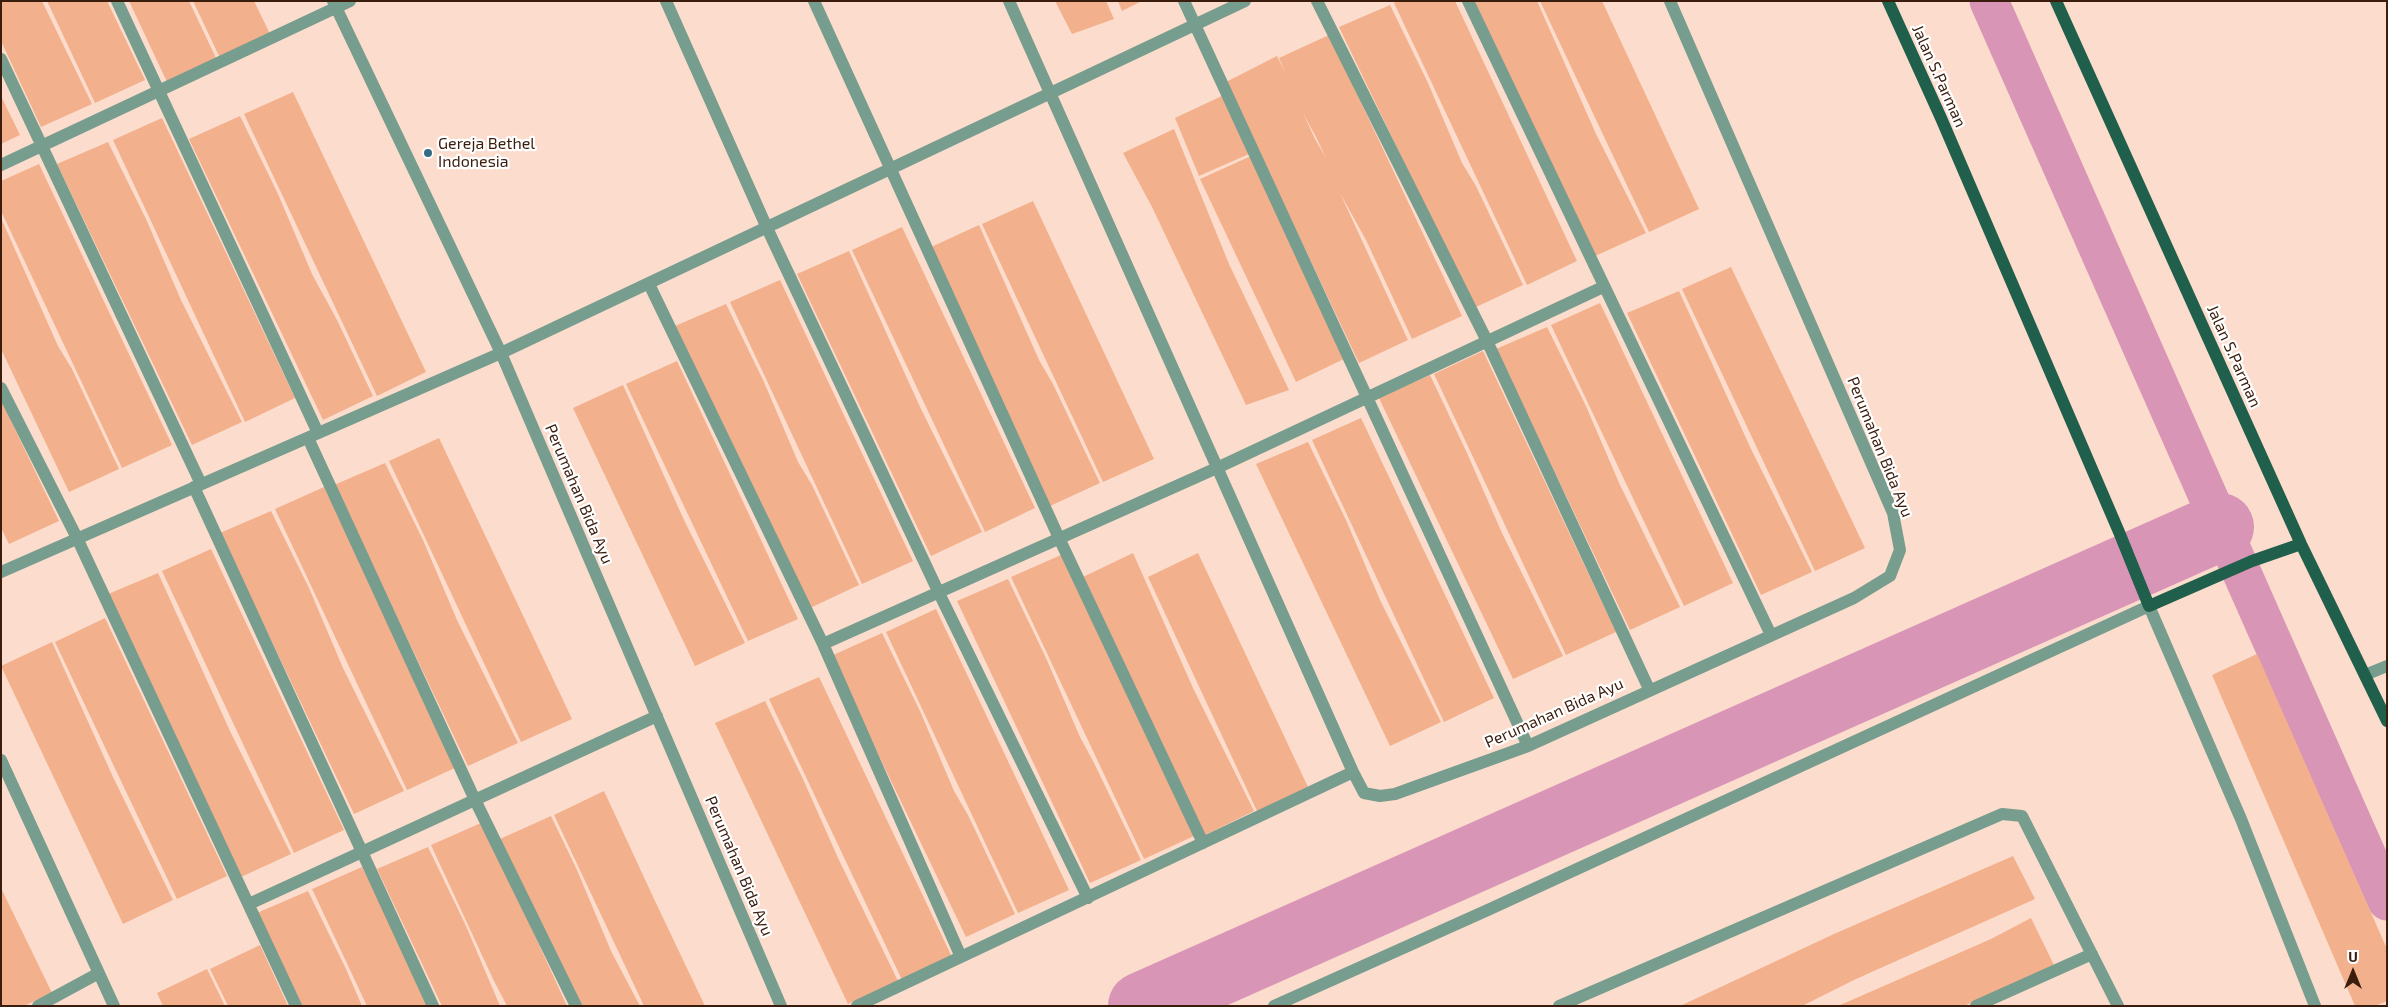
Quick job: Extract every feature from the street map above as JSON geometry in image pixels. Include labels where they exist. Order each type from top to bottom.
[{"type":"main road","name":"Jalan S.Parman","points":[[1888,1],[1941,118],[2149,606]]},
{"type":"main road","name":"Jalan S.Parman","points":[[2056,1],[2301,544],[2387,721]]},
{"type":"main road","points":[[2149,606],[2252,561],[2301,544]]},
{"type":"street","points":[[117,1],[160,90],[475,800],[576,1006]]},
{"type":"street","points":[[1,165],[335,4],[350,1]]},
{"type":"street","points":[[666,1],[767,228],[938,592],[1088,898]]},
{"type":"street","points":[[814,1],[1059,538],[1203,843]]},
{"type":"street","points":[[857,1006],[1353,772],[1009,1]]},
{"type":"street","points":[[1184,1],[1369,397],[1528,746]]},
{"type":"street","points":[[1,572],[501,353],[1245,1]]},
{"type":"street","points":[[1318,1],[1487,341],[1649,689]]},
{"type":"street","points":[[1468,1],[1771,635]]},
{"type":"street","name":"Perumahan Bida Ayu","points":[[1353,772],[1364,793],[1380,796],[1395,794],[1528,746],[1649,689],[1854,598],[1890,576],[1900,550],[1893,513],[1670,1]]},
{"type":"street","name":"Perumahan Bida Ayu","points":[[335,4],[501,353],[781,1006]]},
{"type":"street","points":[[1,58],[197,486],[361,852],[433,1006]]},
{"type":"street","points":[[649,284],[823,644],[961,957]]},
{"type":"street","points":[[823,644],[1219,468],[1604,287]]},
{"type":"street","points":[[1,388],[77,538],[296,1006]]},
{"type":"street","points":[[1274,1006],[1302,1000],[2149,606],[2241,819],[2315,1006]]},
{"type":"street","points":[[2365,675],[2387,666]]},
{"type":"street","points":[[249,904],[657,716]]},
{"type":"street","points":[[1,760],[114,1006]]},
{"type":"street","points":[[1559,1006],[2002,814],[2022,816],[2118,1006]]},
{"type":"street","points":[[1976,1006],[2092,954]]},
{"type":"street","points":[[38,1006],[99,974]]},
{"type":"building","points":[[1,1],[42,1],[92,104],[41,127],[1,41]]},
{"type":"building","points":[[47,1],[107,1],[145,80],[95,103]]},
{"type":"building","points":[[129,1],[189,1],[216,58],[167,82]]},
{"type":"building","points":[[193,1],[254,1],[270,34],[220,58]]},
{"type":"building","points":[[1055,1],[1106,1],[1114,19],[1072,34]]},
{"type":"building","points":[[1118,1],[1142,1],[1122,11]]},
{"type":"building","points":[[1397,1],[1455,1],[1577,261],[1527,285],[1394,3]]},
{"type":"building","points":[[1474,1],[1537,1],[1596,134],[1646,233],[1595,256]]},
{"type":"building","points":[[1540,1],[1602,1],[1699,209],[1649,232]]},
{"type":"building","points":[[1390,5],[1428,83],[1462,163],[1476,186],[1523,285],[1474,308],[1339,27]]},
{"type":"building","points":[[1329,35],[1462,316],[1412,339],[1366,240],[1340,193],[1408,340],[1359,363],[1226,82],[1277,56],[1286,74],[1279,58]],"holes":[[[1303,113],[1316,137],[1326,158]]]},
{"type":"building","points":[[293,92],[426,372],[377,396],[244,114]]},
{"type":"building","points":[[1224,95],[1249,154],[1199,176],[1175,118]]},
{"type":"building","points":[[1,96],[20,135],[1,144]]},
{"type":"building","points":[[240,116],[278,194],[312,274],[337,320],[373,396],[323,420],[189,139]]},
{"type":"building","points":[[162,118],[295,398],[245,422],[113,140]]},
{"type":"building","points":[[1174,129],[1229,264],[1289,390],[1246,405],[1152,207],[1123,153]]},
{"type":"building","points":[[108,142],[146,219],[181,300],[242,422],[192,445],[57,164]]},
{"type":"building","points":[[1251,156],[1346,358],[1296,382],[1200,179]]},
{"type":"building","points":[[39,164],[172,445],[122,468],[1,211],[1,181]]},
{"type":"building","points":[[1033,201],[1154,459],[1103,482],[982,224]]},
{"type":"building","points":[[1,218],[58,346],[72,369],[119,469],[69,492],[1,349]]},
{"type":"building","points":[[979,225],[1039,360],[1053,384],[1100,483],[1050,506],[929,248]]},
{"type":"building","points":[[902,227],[1035,508],[985,532],[852,250]]},
{"type":"building","points":[[849,251],[921,409],[982,532],[931,556],[797,274]]},
{"type":"building","points":[[1731,267],[1865,548],[1815,571],[1682,289]]},
{"type":"building","points":[[780,280],[913,561],[862,584],[730,302]]},
{"type":"building","points":[[1679,291],[1751,449],[1812,572],[1761,595],[1627,313]]},
{"type":"building","points":[[1600,303],[1733,583],[1684,606],[1551,325]]},
{"type":"building","points":[[726,304],[764,382],[798,462],[812,485],[859,585],[810,608],[675,326]]},
{"type":"building","points":[[1547,327],[1585,404],[1620,485],[1680,607],[1630,630],[1496,349]]},
{"type":"building","points":[[1483,351],[1616,632],[1566,655],[1434,374]]},
{"type":"building","points":[[677,361],[798,619],[748,641],[626,384]]},
{"type":"building","points":[[1430,375],[1502,533],[1563,656],[1513,679],[1379,398]]},
{"type":"building","points":[[623,385],[684,520],[745,643],[695,666],[573,408]]},
{"type":"building","points":[[1,400],[59,521],[9,544],[1,528]]},
{"type":"building","points":[[1361,418],[1494,698],[1444,722],[1312,440]]},
{"type":"building","points":[[439,438],[572,719],[521,742],[389,461]]},
{"type":"building","points":[[1308,442],[1346,520],[1380,600],[1441,722],[1390,746],[1256,464]]},
{"type":"building","points":[[385,463],[423,540],[457,620],[518,743],[468,766],[334,485]]},
{"type":"building","points":[[324,487],[457,767],[407,790],[275,509]]},
{"type":"building","points":[[271,511],[309,588],[343,668],[404,791],[354,814],[220,533]]},
{"type":"building","points":[[211,549],[344,830],[294,853],[162,571]]},
{"type":"building","points":[[1133,553],[1193,688],[1254,811],[1205,835],[1083,577]]},
{"type":"building","points":[[1198,553],[1308,787],[1257,811],[1148,577]]},
{"type":"building","points":[[1061,555],[1194,836],[1144,859],[1011,577]]},
{"type":"building","points":[[158,573],[230,731],[291,854],[241,877],[106,595]]},
{"type":"building","points":[[1008,579],[1046,658],[1080,737],[1141,860],[1090,883],[957,601]]},
{"type":"building","points":[[936,609],[1069,890],[1018,913],[886,632]]},
{"type":"building","points":[[105,618],[227,876],[177,899],[55,642]]},
{"type":"building","points":[[882,633],[920,711],[954,791],[968,815],[1015,914],[966,937],[831,656]]},
{"type":"building","points":[[52,642],[113,777],[173,900],[123,924],[1,666]]},
{"type":"building","points":[[2257,654],[2387,949],[2387,1001],[2375,1006],[2355,1006],[2212,675]]},
{"type":"building","points":[[819,677],[952,957],[902,980],[769,699]]},
{"type":"building","points":[[765,701],[898,981],[848,1004],[715,723]]},
{"type":"building","points":[[604,791],[705,1006],[644,1006],[554,815]]},
{"type":"building","points":[[551,816],[577,870],[611,951],[640,1006],[580,1006],[500,839]]},
{"type":"building","points":[[481,823],[567,1006],[507,1006],[493,979],[431,845]]},
{"type":"building","points":[[428,847],[466,926],[500,1006],[442,1006],[377,869]]},
{"type":"building","points":[[2013,856],[2035,899],[1856,979],[1802,1006],[1680,1006],[1834,934]]},
{"type":"building","points":[[362,867],[427,1006],[367,1006],[312,889]]},
{"type":"building","points":[[1,888],[52,993],[24,1006],[1,1006]]},
{"type":"building","points":[[308,891],[362,1006],[302,1006],[257,913]]},
{"type":"building","points":[[2031,918],[2054,965],[1964,1006],[1838,1006],[1991,939]]},
{"type":"building","points":[[260,945],[288,1006],[228,1006],[210,969]]},
{"type":"building","points":[[207,969],[225,1006],[163,1006],[157,993]]},
{"type":"waterway","points":[[1989,1],[2387,901]]},
{"type":"waterway","points":[[1142,1006],[2220,527]]},
{"type":"place","name":"Gereja Bethel Indonesia","points":[[428,153]]}]
